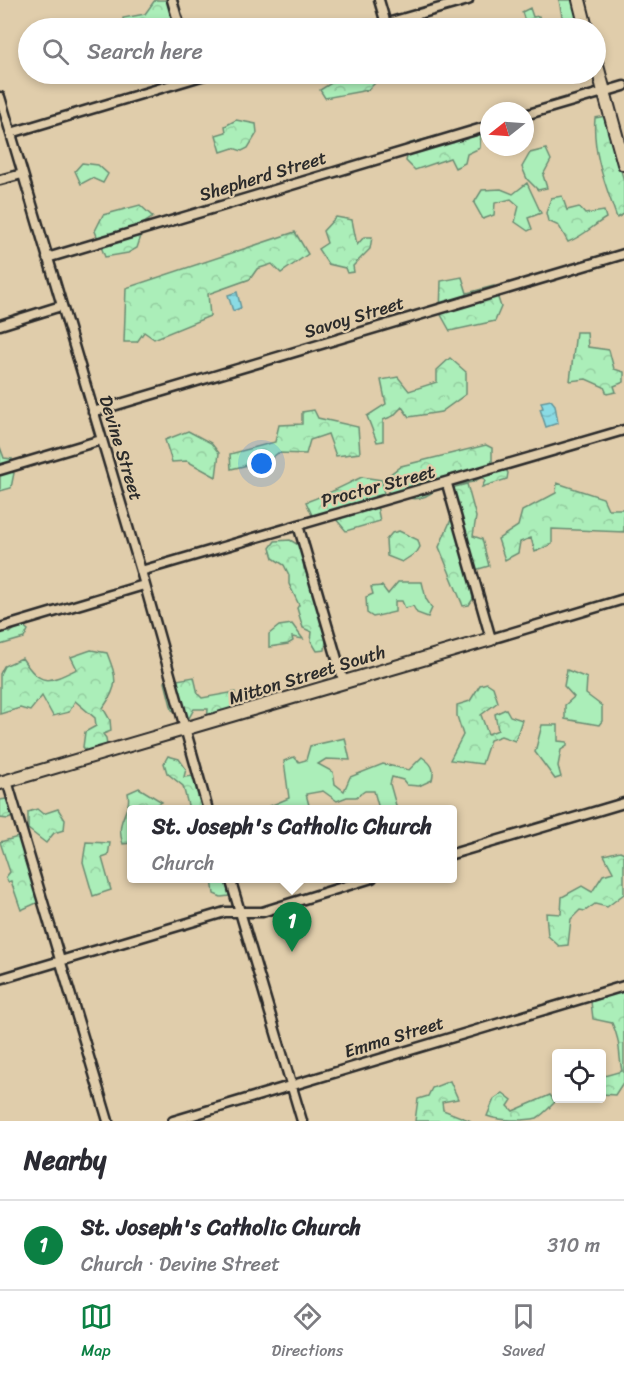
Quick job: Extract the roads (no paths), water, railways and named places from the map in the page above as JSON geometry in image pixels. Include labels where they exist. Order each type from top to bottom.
[{"type":"street","points":[[172,0],[177,18]]},
{"type":"street","points":[[379,0],[384,18]]},
{"type":"street","points":[[406,18],[468,0]]},
{"type":"street","points":[[579,0],[584,18]]},
{"type":"street","points":[[10,133],[165,84]]},
{"type":"street","points":[[602,84],[624,164]]},
{"type":"street","points":[[534,112],[624,86]]},
{"type":"street","name":"Devine Street","points":[[0,97],[141,571],[207,805]]},
{"type":"street","name":"Shepherd Street","points":[[47,258],[480,129]]},
{"type":"street","points":[[0,180],[22,174]]},
{"type":"street","name":"Savoy Street","points":[[93,412],[624,254]]},
{"type":"street","points":[[0,325],[61,306]]},
{"type":"street","name":"Proctor Street","points":[[141,571],[447,484],[624,430]]},
{"type":"street","points":[[0,470],[101,440]]},
{"type":"street","points":[[447,484],[491,639]]},
{"type":"street","points":[[298,525],[344,683]]},
{"type":"street","points":[[0,628],[144,585]]},
{"type":"street","name":"Mitton Street South","points":[[4,782],[187,730],[624,599]]},
{"type":"street","points":[[4,782],[108,1121]]},
{"type":"street","points":[[457,854],[624,803]]},
{"type":"street","points":[[231,883],[302,1121]]},
{"type":"street","points":[[0,979],[225,912],[262,912],[359,883]]},
{"type":"street","name":"Emma Street","points":[[173,1121],[624,986]]},
{"type":"water","points":[[237,292],[241,308],[233,311],[228,295]]},
{"type":"water","points":[[551,400],[555,405],[558,423],[546,427],[540,409],[543,408],[541,402]]},
{"type":"place","name":"St. Joseph's Catholic Church","points":[[292,952]]}]
